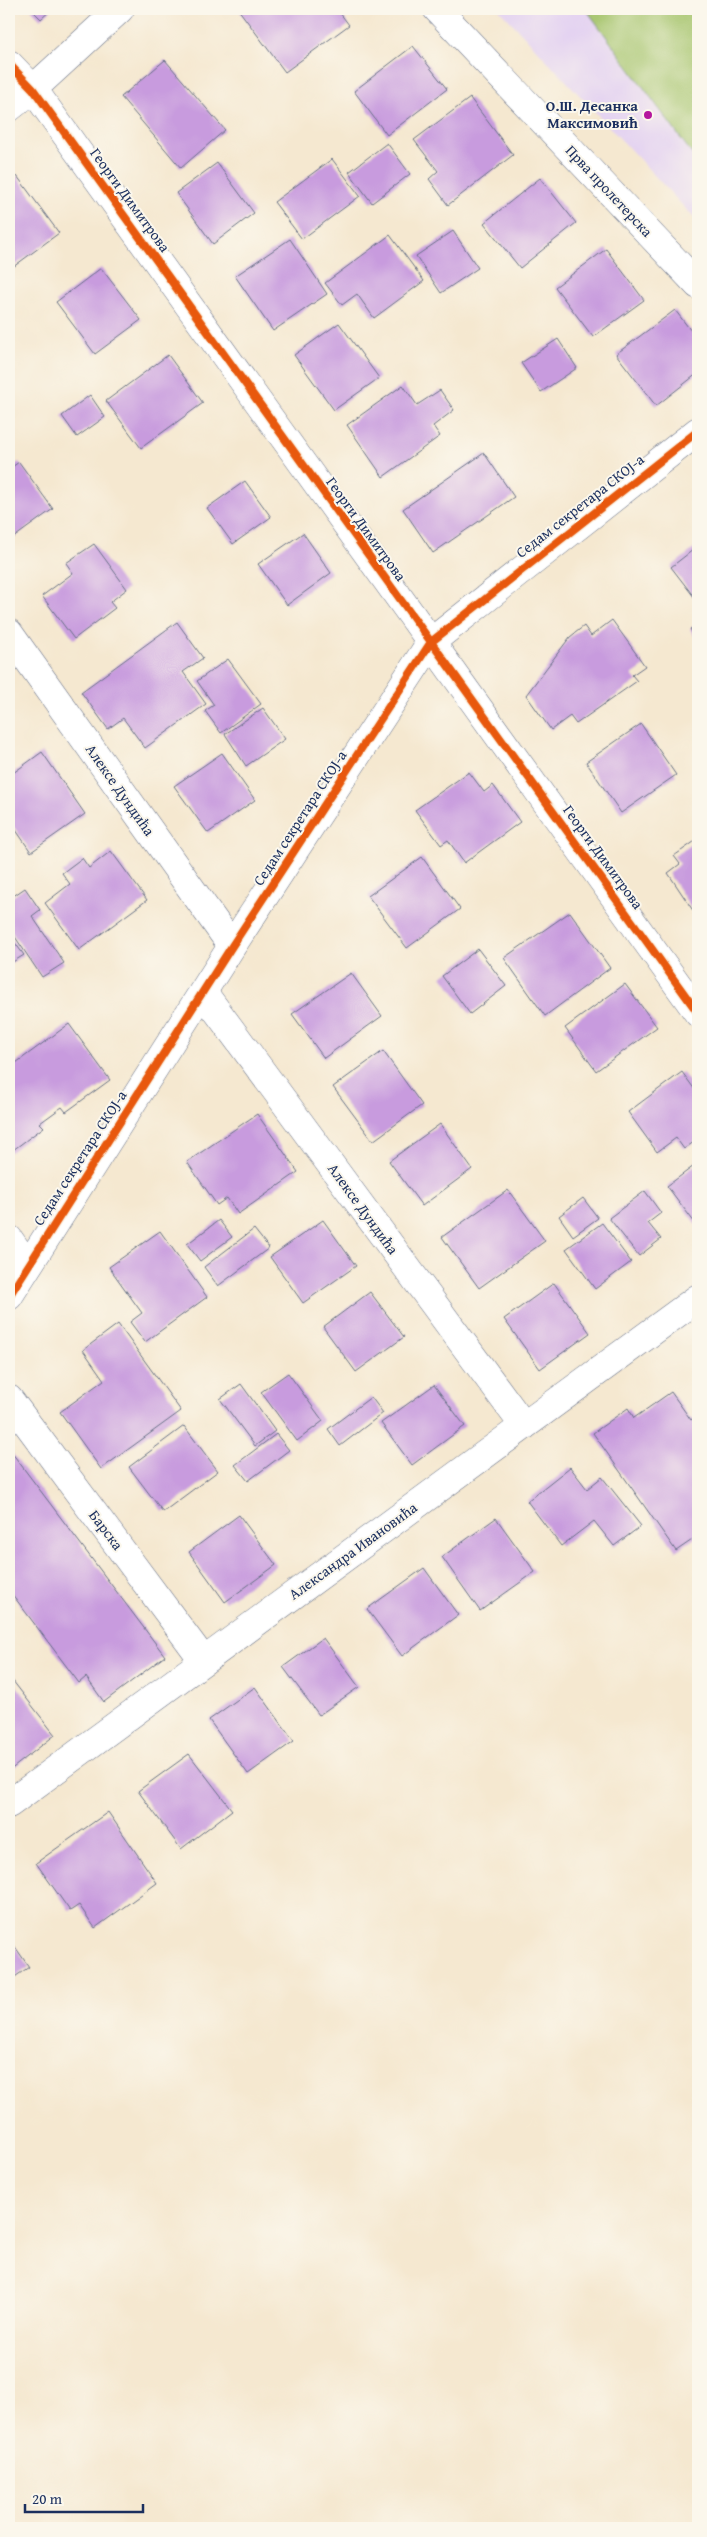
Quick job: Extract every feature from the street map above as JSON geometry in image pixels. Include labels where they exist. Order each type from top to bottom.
[{"type":"street","points":[[9,108],[33,89],[120,9]]},
{"type":"street","name":"Прва пролетерска","points":[[436,9],[698,285]]},
{"type":"street","name":"Георги Димитрова","points":[[9,64],[33,89],[698,1013]]},
{"type":"street","name":"Седам секретара СКОЈ-а","points":[[9,1296],[232,946],[431,642],[698,431]]},
{"type":"street","name":"Алексе Дундића","points":[[9,633],[232,946]]},
{"type":"street","name":"Алексе Дундића","points":[[203,992],[524,1426]]},
{"type":"street","points":[[9,1239],[28,1266]]},
{"type":"street","name":"Александра Ивановића","points":[[9,1804],[698,1298]]},
{"type":"street","name":"Барска","points":[[9,1399],[204,1661]]},
{"type":"shaded area","name":"О.Ш. Десанка Максимовић","points":[[499,9],[698,9],[698,222]]},
{"type":"green space","points":[[586,9],[698,9],[698,162]]},
{"type":"building","points":[[31,9],[52,9],[41,19]]},
{"type":"building","points":[[238,9],[337,9],[349,25],[285,72]]},
{"type":"building","points":[[413,46],[447,89],[387,135],[354,91]]},
{"type":"building","points":[[165,60],[225,130],[181,168],[121,97]]},
{"type":"building","points":[[470,98],[513,155],[448,205],[429,179],[438,171],[414,140]]},
{"type":"building","points":[[387,143],[410,174],[372,203],[349,172]]},
{"type":"building","points":[[332,159],[360,196],[302,239],[274,202]]},
{"type":"building","points":[[217,163],[254,213],[213,244],[176,193]]},
{"type":"building","points":[[17,176],[59,233],[9,270],[9,182]]},
{"type":"building","points":[[540,178],[576,223],[520,268],[484,223]]},
{"type":"building","points":[[453,231],[478,268],[441,293],[416,256]]},
{"type":"building","points":[[390,235],[424,281],[374,318],[357,294],[342,305],[325,283]]},
{"type":"building","points":[[290,239],[327,294],[273,331],[235,276]]},
{"type":"building","points":[[606,249],[644,300],[593,337],[555,287]]},
{"type":"building","points":[[101,268],[141,320],[95,354],[56,302]]},
{"type":"building","points":[[675,310],[698,340],[698,373],[656,406],[616,354]]},
{"type":"building","points":[[339,323],[379,378],[334,410],[294,355]]},
{"type":"building","points":[[558,339],[577,368],[541,392],[521,363]]},
{"type":"building","points":[[168,355],[203,403],[141,448],[106,401]]},
{"type":"building","points":[[403,385],[417,405],[440,390],[454,410],[433,426],[440,436],[383,477],[347,425]]},
{"type":"building","points":[[90,395],[105,417],[77,437],[62,416]]},
{"type":"building","points":[[484,453],[514,497],[433,553],[403,509]]},
{"type":"building","points":[[19,462],[53,509],[9,541],[9,469]]},
{"type":"building","points":[[245,481],[271,517],[233,544],[207,508]]},
{"type":"building","points":[[303,533],[331,573],[287,605],[258,564]]},
{"type":"building","points":[[94,544],[127,589],[110,602],[115,608],[74,639],[42,596],[73,573],[66,563]]},
{"type":"building","points":[[698,546],[698,602],[671,567]]},
{"type":"building","points":[[612,620],[645,666],[632,675],[637,681],[576,724],[570,716],[551,730],[526,695],[570,637],[584,626],[591,636]]},
{"type":"building","points":[[177,622],[203,658],[183,672],[206,704],[145,748],[123,718],[108,729],[81,692]]},
{"type":"building","points":[[698,624],[698,641],[690,629]]},
{"type":"building","points":[[228,659],[261,704],[221,733],[205,711],[214,705],[197,681]]},
{"type":"building","points":[[263,708],[285,739],[246,766],[225,734]]},
{"type":"building","points":[[641,724],[676,775],[621,813],[586,762]]},
{"type":"building","points":[[42,752],[85,814],[31,852],[9,820],[9,776]]},
{"type":"building","points":[[222,753],[255,800],[208,833],[174,786]]},
{"type":"building","points":[[469,772],[484,792],[493,785],[520,822],[464,863],[448,840],[441,845],[415,810]]},
{"type":"building","points":[[698,839],[698,918],[668,873],[680,864],[674,856]]},
{"type":"building","points":[[111,851],[147,900],[79,950],[45,903],[70,884],[62,873],[82,858],[89,868]]},
{"type":"building","points":[[422,857],[460,909],[407,948],[368,896]]},
{"type":"building","points":[[25,888],[40,910],[32,916],[64,963],[42,977],[9,928],[9,899]]},
{"type":"building","points":[[570,912],[610,968],[545,1016],[504,958]]},
{"type":"building","points":[[9,935],[24,955],[11,963],[9,960]]},
{"type":"building","points":[[478,949],[506,986],[470,1014],[442,976]]},
{"type":"building","points":[[351,973],[382,1016],[324,1058],[292,1014]]},
{"type":"building","points":[[625,984],[657,1027],[596,1071],[565,1028]]},
{"type":"building","points":[[69,1024],[110,1080],[66,1112],[62,1107],[40,1123],[44,1127],[9,1153],[9,1068]]},
{"type":"building","points":[[383,1051],[422,1105],[373,1141],[333,1087]]},
{"type":"building","points":[[682,1072],[698,1094],[698,1139],[684,1149],[676,1138],[657,1152],[628,1112]]},
{"type":"building","points":[[257,1114],[298,1172],[238,1214],[227,1198],[217,1205],[187,1162]]},
{"type":"building","points":[[440,1124],[472,1169],[422,1206],[389,1161]]},
{"type":"building","points":[[698,1163],[698,1227],[667,1186]]},
{"type":"building","points":[[508,1190],[545,1241],[479,1288],[442,1237]]},
{"type":"building","points":[[645,1191],[661,1213],[648,1223],[661,1239],[639,1256],[609,1218]]},
{"type":"building","points":[[583,1198],[598,1218],[573,1236],[559,1216]]},
{"type":"building","points":[[219,1220],[232,1237],[200,1261],[187,1244]]},
{"type":"building","points":[[323,1220],[356,1266],[303,1303],[270,1257]]},
{"type":"building","points":[[602,1223],[631,1262],[595,1289],[566,1249]]},
{"type":"building","points":[[254,1229],[269,1248],[218,1286],[204,1267]]},
{"type":"building","points":[[160,1231],[207,1297],[145,1342],[130,1322],[142,1313],[109,1267]]},
{"type":"building","points":[[554,1283],[590,1333],[540,1369],[504,1319]]},
{"type":"building","points":[[370,1292],[404,1337],[356,1372],[323,1327]]},
{"type":"building","points":[[118,1324],[181,1411],[101,1469],[60,1412],[104,1380],[83,1350]]},
{"type":"building","points":[[288,1373],[323,1421],[297,1441],[261,1392]]},
{"type":"building","points":[[241,1384],[275,1431],[255,1446],[220,1399]]},
{"type":"building","points":[[434,1385],[465,1426],[412,1465],[381,1423]]},
{"type":"building","points":[[671,1392],[691,1420],[698,1415],[698,1536],[676,1551],[593,1433],[628,1408],[634,1418]]},
{"type":"building","points":[[371,1397],[383,1413],[340,1446],[328,1429]]},
{"type":"building","points":[[184,1426],[218,1471],[163,1512],[129,1467]]},
{"type":"building","points":[[276,1434],[289,1450],[248,1481],[235,1465]]},
{"type":"building","points":[[9,1449],[165,1656],[104,1702],[86,1677],[79,1683],[9,1590]]},
{"type":"building","points":[[570,1467],[587,1489],[602,1477],[641,1526],[614,1546],[594,1521],[561,1546],[527,1501]]},
{"type":"building","points":[[239,1515],[276,1565],[225,1602],[189,1552]]},
{"type":"building","points":[[496,1518],[535,1572],[480,1611],[442,1557]]},
{"type":"building","points":[[424,1568],[458,1615],[402,1656],[367,1609]]},
{"type":"building","points":[[323,1638],[359,1687],[319,1715],[283,1667]]},
{"type":"building","points":[[9,1676],[55,1735],[9,1771]]},
{"type":"building","points":[[255,1687],[294,1741],[248,1774],[209,1720]]},
{"type":"building","points":[[189,1754],[232,1810],[181,1849],[138,1791]]},
{"type":"building","points":[[108,1812],[157,1883],[95,1928],[79,1905],[70,1911],[36,1863]]},
{"type":"building","points":[[9,1938],[29,1967],[9,1981]]},
{"type":"cycle path","points":[[9,64],[33,89],[698,1013]]},
{"type":"cycle path","points":[[9,1296],[232,946],[431,642],[698,431]]},
{"type":"place","name":"О.Ш. Десанка Максимовић","points":[[648,115]]}]
